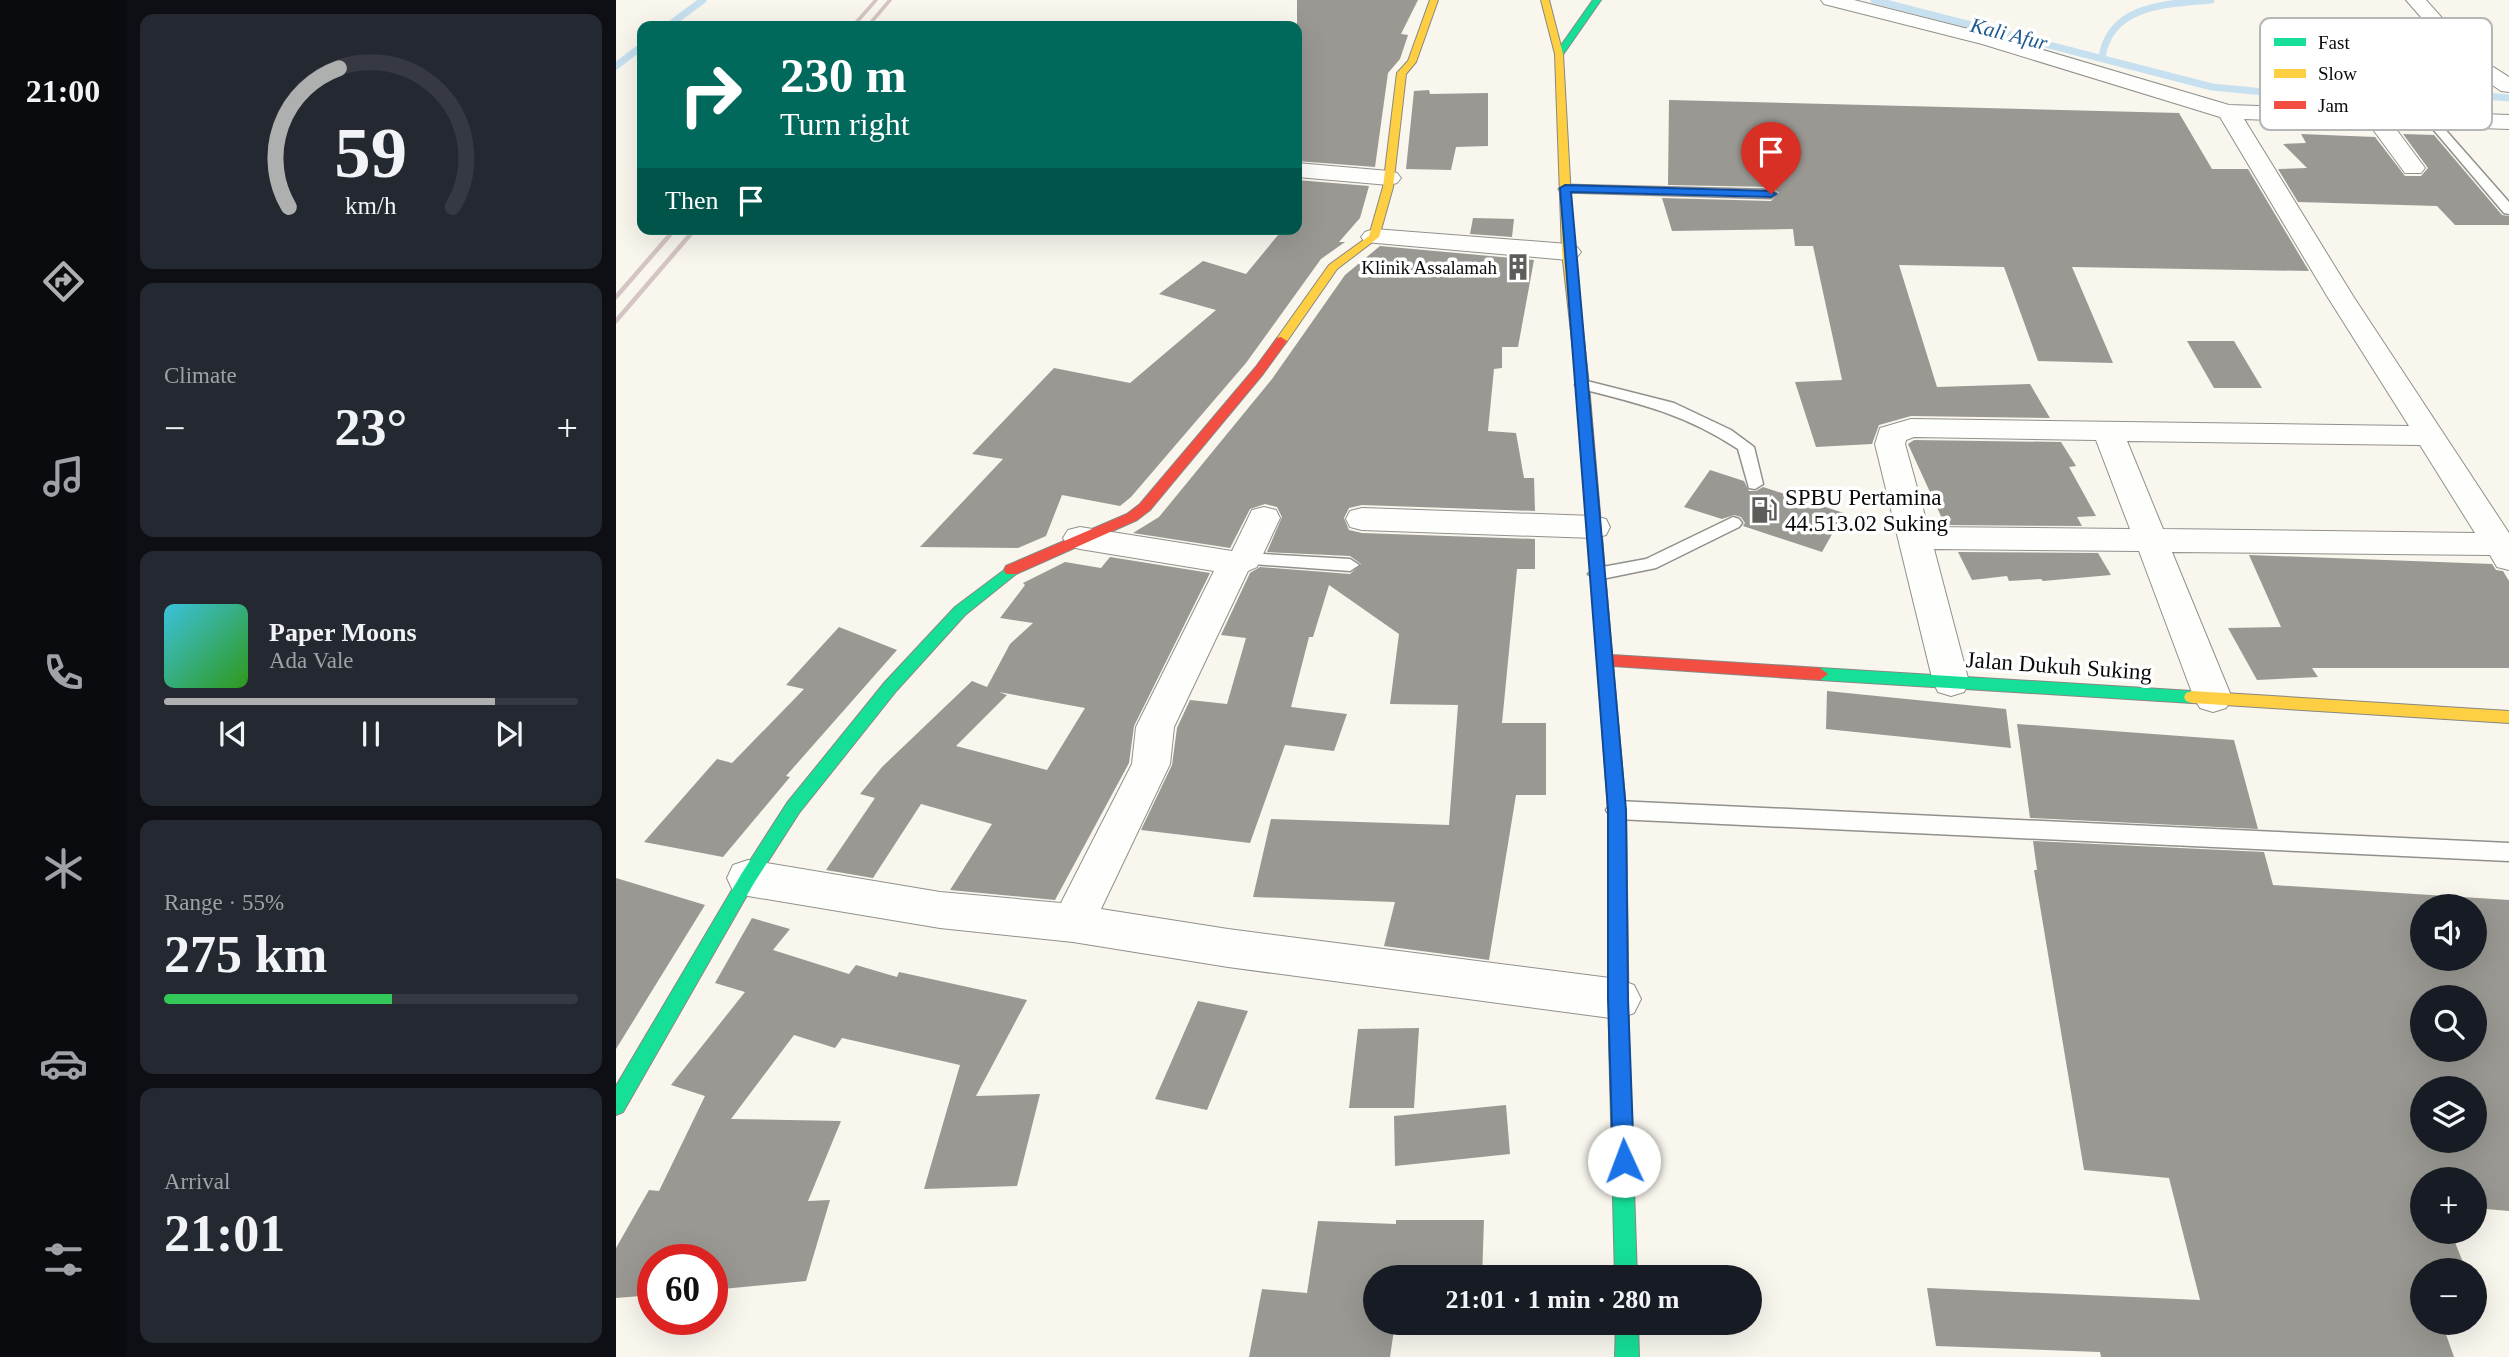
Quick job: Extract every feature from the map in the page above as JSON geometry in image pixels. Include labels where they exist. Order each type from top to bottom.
[{"type":"street","points":[[619,1095],[748,878],[801,798],[891,686],[960,611],[1016,566],[1132,517],[1145,507],[1259,371],[1327,274],[1374,237],[1389,178],[1402,73],[1412,62],[1434,0]]},
{"type":"street","points":[[1559,54],[1597,0]]},
{"type":"street","points":[[1831,0],[1989,40],[2228,112],[2260,114]]},
{"type":"street","points":[[2416,0],[2432,18]]},
{"type":"street","points":[[1541,1],[1559,54],[1568,251],[1583,385],[1617,810],[1618,999],[1626,1265]]},
{"type":"street","points":[[2492,75],[2509,86]]},
{"type":"street","points":[[2228,112],[2428,436],[2504,552]]},
{"type":"street","points":[[2385,130],[2413,168]]},
{"type":"street","points":[[1302,170],[1389,178]]},
{"type":"street","points":[[1374,237],[1568,251]]},
{"type":"street","points":[[1951,682],[1890,444],[1891,435],[1896,432],[1911,428],[2428,436]]},
{"type":"street","points":[[2108,431],[2213,698]]},
{"type":"street","points":[[1073,923],[1151,764],[1154,727],[1264,518]]},
{"type":"street","points":[[1362,519],[1594,527]]},
{"type":"street","points":[[1080,538],[1240,561]]},
{"type":"street","points":[[1912,538],[2151,539],[2504,552]]},
{"type":"street","name":"Jalan Dukuh Suking","points":[[1606,660],[2509,717]]},
{"type":"street","points":[[748,878],[940,910],[1073,923],[1228,948],[1618,999]]},
{"type":"street","points":[[1627,1335],[1627,1357]]},
{"type":"lane","points":[[2440,130],[2509,210]]},
{"type":"lane","points":[[1565,188],[1771,194]]},
{"type":"lane","points":[[1583,385],[1683,410],[1718,428],[1746,447],[1755,484]]},
{"type":"lane","points":[[1597,573],[1650,564],[1733,523]]},
{"type":"lane","points":[[1240,561],[1350,565]]},
{"type":"lane","points":[[1617,810],[2509,852]]},
{"type":"building","points":[[1297,0],[1418,0],[1401,34],[1408,35],[1400,59],[1388,73],[1375,167],[1302,161],[1302,21],[1297,21]]},
{"type":"building","points":[[1429,90],[1430,94],[1488,93],[1488,146],[1456,147],[1451,170],[1406,169],[1414,91]]},
{"type":"building","points":[[1669,100],[2179,113],[2212,169],[2248,169],[2309,271],[2072,267],[2113,363],[2038,361],[2004,267],[1899,265],[1937,387],[2030,384],[2050,418],[1911,416],[1879,425],[1872,444],[1816,447],[1795,382],[1842,380],[1813,246],[1795,246],[1793,229],[1672,231],[1662,198],[1771,201],[1779,193],[1771,187],[1668,185]]},
{"type":"building","points":[[2301,134],[2375,137],[2405,176],[2421,176],[2428,168],[2403,134],[2434,135],[2502,215],[2509,216],[2509,225],[2455,225],[2437,206],[2298,202],[2278,169],[2307,168],[2283,144],[2306,143]]},
{"type":"building","points":[[1302,180],[1369,186],[1360,218],[1339,242],[1345,242],[1321,259],[1246,363],[1131,497],[1120,506],[1062,495],[1046,536],[1018,548],[920,547],[1003,459],[972,454],[1054,368],[1130,383],[1216,310],[1159,294],[1203,261],[1246,274],[1278,235],[1302,235]]},
{"type":"building","points":[[1473,218],[1514,219],[1512,237],[1470,234]]},
{"type":"building","points":[[1380,246],[1534,260],[1518,347],[1502,347],[1502,368],[1494,369],[1488,431],[1516,433],[1524,478],[1534,478],[1535,511],[1362,505],[1349,508],[1344,518],[1349,530],[1362,533],[1535,539],[1535,569],[1517,569],[1502,723],[1546,723],[1546,795],[1516,795],[1489,960],[1384,946],[1395,902],[1253,897],[1271,819],[1449,825],[1458,705],[1390,704],[1399,634],[1329,585],[1313,637],[1309,637],[1291,707],[1347,714],[1334,751],[1285,745],[1250,843],[1141,830],[1172,765],[1177,728],[1190,700],[1227,704],[1246,638],[1221,635],[1250,573],[1260,567],[1350,574],[1361,564],[1350,556],[1267,552],[1282,517],[1277,507],[1265,504],[1250,509],[1230,548],[1133,533],[1159,517],[1272,379],[1345,275]]},
{"type":"building","points":[[2187,341],[2234,341],[2262,388],[2214,388]]},
{"type":"building","points":[[1914,440],[2061,442],[2076,466],[2069,467],[2096,516],[2077,517],[2082,526],[1945,525],[1908,444]]},
{"type":"building","name":"SPBU Pertamina 44.513.02 Suking","points":[[1710,470],[1744,481],[1749,491],[1763,487],[1844,513],[1822,552],[1743,526],[1745,523],[1741,517],[1734,515],[1722,519],[1684,507]]},
{"type":"building","points":[[1958,552],[2098,553],[2111,575],[2043,581],[2009,581],[2007,576],[1972,580]]},
{"type":"building","points":[[2249,555],[2492,564],[2496,570],[2503,571],[2509,581],[2509,668],[2312,668],[2318,677],[2257,680],[2228,628],[2281,627]]},
{"type":"building","points":[[1110,557],[1210,573],[1134,726],[1129,763],[1055,900],[950,890],[992,824],[921,804],[873,878],[826,870],[875,798],[860,794],[882,767],[972,681],[987,687],[1010,644],[1033,623],[1000,618],[1025,585],[1023,583],[1065,562],[1101,568]],"holes":[[[999,692],[1085,708],[1047,770],[956,746],[1007,695]]]},
{"type":"building","points":[[839,627],[897,650],[786,776],[790,777],[723,857],[644,842],[717,759],[732,763],[804,689],[786,685]]},
{"type":"building","points":[[1827,691],[2006,709],[2011,748],[1826,729]]},
{"type":"building","points":[[2017,724],[2234,740],[2258,829],[2030,818]]},
{"type":"building","points":[[2033,841],[2264,852],[2273,885],[2415,894],[2410,894],[2410,971],[2487,971],[2487,899],[2509,900],[2509,1211],[2487,1209],[2487,1167],[2410,1167],[2410,1244],[2456,1244],[2461,1258],[2410,1258],[2410,1335],[2446,1335],[2454,1357],[2101,1357],[2100,1352],[1936,1346],[1927,1288],[2200,1300],[2169,1178],[2084,1170],[2034,870],[2037,870]]},
{"type":"building","points":[[616,878],[705,905],[616,1049]]},
{"type":"building","points":[[752,918],[790,929],[773,950],[849,974],[856,965],[897,977],[899,972],[1027,1000],[976,1096],[1040,1094],[1017,1186],[924,1189],[960,1065],[842,1038],[835,1048],[794,1035],[731,1119],[841,1121],[808,1201],[830,1200],[806,1281],[728,1288],[728,1244],[637,1244],[637,1296],[616,1298],[616,1248],[649,1190],[659,1191],[705,1096],[671,1085],[745,992],[715,983]]},
{"type":"building","points":[[1198,1001],[1248,1011],[1207,1110],[1155,1099]]},
{"type":"building","points":[[1419,1028],[1414,1108],[1349,1108],[1358,1029]]},
{"type":"building","points":[[1506,1105],[1510,1154],[1395,1166],[1394,1116]]},
{"type":"building","points":[[1396,1220],[1484,1220],[1482,1265],[1363,1265],[1363,1335],[1393,1335],[1390,1357],[1249,1357],[1262,1289],[1307,1293],[1318,1221],[1396,1224]]},
{"type":"waterway","points":[[675,21],[703,0]]},
{"type":"waterway","name":"Kali Afur","points":[[1874,0],[2212,87],[2260,92]]},
{"type":"waterway","points":[[2102,58],[2107,40],[2116,27],[2128,17],[2159,6],[2211,0]]},
{"type":"waterway","points":[[616,66],[637,50]]},
{"type":"waterway","points":[[2492,97],[2509,98]]},
{"type":"railway","points":[[857,21],[876,0]]},
{"type":"railway","points":[[872,21],[890,0]]},
{"type":"railway","points":[[616,297],[670,235]]},
{"type":"railway","points":[[616,321],[690,235]]},
{"type":"traffic: fast","points":[[1559,54],[1597,0]]},
{"type":"traffic: fast","points":[[616,1105],[748,878],[793,808],[891,686],[960,611],[1011,570]]},
{"type":"traffic: fast","points":[[1820,674],[2192,697]]},
{"type":"traffic: fast","points":[[1619,1039],[1626,1265]]},
{"type":"traffic: fast","points":[[1627,1335],[1627,1357]]},
{"type":"traffic: slow","points":[[1281,341],[1333,267],[1374,237],[1388,187],[1402,73],[1412,62],[1434,0]]},
{"type":"traffic: slow","points":[[1545,0],[1559,54],[1568,252],[1583,385],[1597,560]]},
{"type":"traffic: slow","points":[[2192,697],[2509,717]]},
{"type":"traffic: jam","points":[[1011,570],[1132,517],[1145,507],[1281,341]]},
{"type":"traffic: jam","points":[[1597,560],[1617,810],[1619,1039]]},
{"type":"traffic: jam","points":[[1606,660],[1820,674]]},
{"type":"place","name":"Klinik Assalamah","points":[[1518,267]]},
{"type":"place","name":"SPBU Pertamina 44.513.02 Suking","points":[[1764,510]]},
{"type":"route","points":[[1624,1161],[1618,999],[1617,810],[1583,385],[1568,251],[1565,188],[1771,194]]}]
